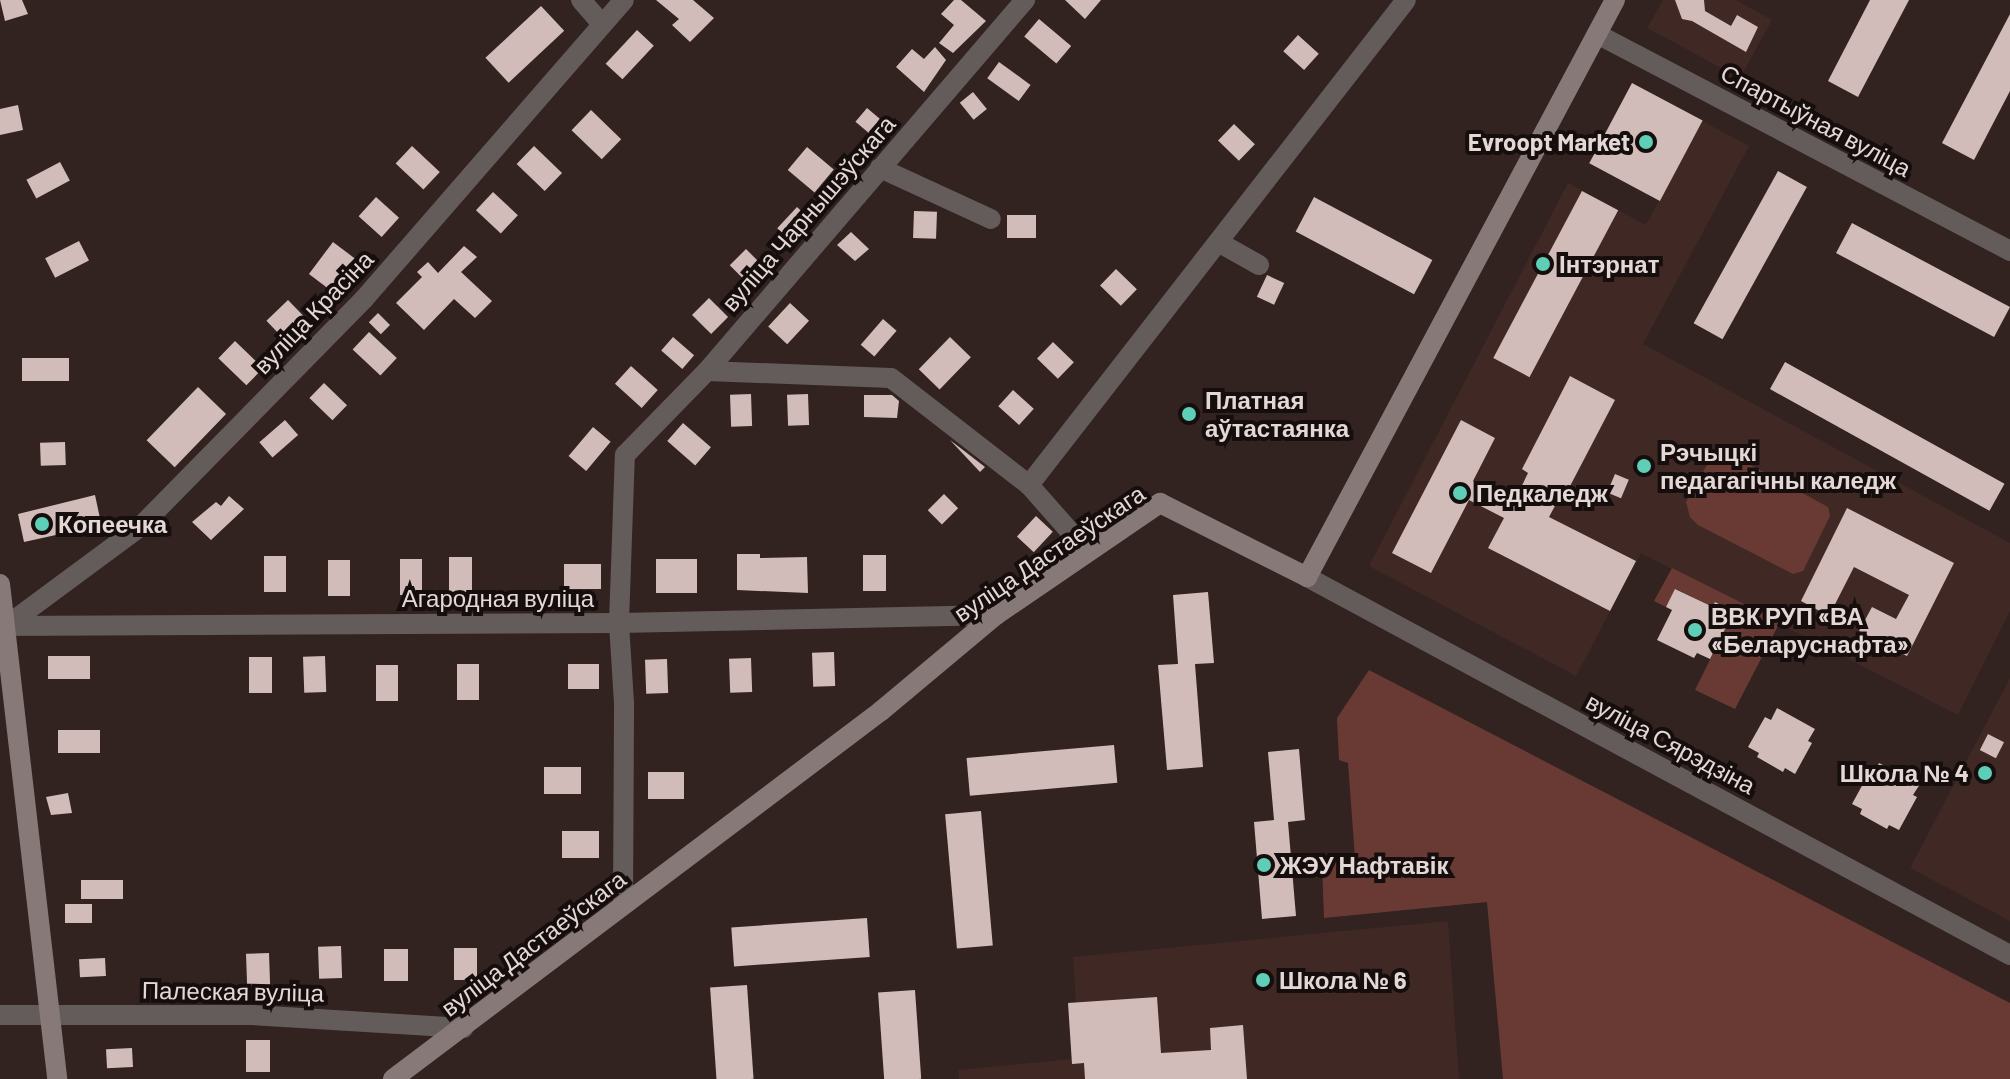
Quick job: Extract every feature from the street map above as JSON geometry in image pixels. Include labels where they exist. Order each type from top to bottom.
[{"type":"street","points":[[581,0],[602,24]]},
{"type":"street","name":"вуліца Красіна","points":[[3,626],[140,527],[364,299],[624,0]]},
{"type":"street","name":"вуліца Чарнышэўскага","points":[[619,623],[625,455],[707,371],[1025,0]]},
{"type":"street","points":[[1029,485],[1406,0]]},
{"type":"street","points":[[1307,577],[1615,0]]},
{"type":"street","name":"Спартыўная вуліца","points":[[1597,34],[2010,251]]},
{"type":"street","points":[[880,168],[991,219]]},
{"type":"street","points":[[1218,242],[1259,265]]},
{"type":"street","points":[[707,371],[891,378],[1029,485],[1088,552]]},
{"type":"street","name":"вуліца Дастаеўскага","points":[[393,1079],[881,711],[996,615],[1160,503],[1307,577]]},
{"type":"street","name":"вуліца Сярэдзіна","points":[[1307,577],[2010,955]]},
{"type":"street","points":[[0,584],[57,1079]]},
{"type":"street","name":"Агародная вуліца","points":[[3,626],[619,623],[996,615]]},
{"type":"street","points":[[619,623],[624,703],[623,905]]},
{"type":"street","name":"Палеская вуліца","points":[[0,1015],[252,1015],[464,1028]]},
{"type":"shaded area","points":[[1663,0],[1736,0],[1772,20],[1740,78],[1647,28]]},
{"type":"shaded area","name":"Рэчыцкі педагагічны каледж","points":[[1702,121],[1749,146],[1643,344],[2010,543],[2010,611],[1958,715],[1641,553],[1576,676],[1369,566],[1568,183],[1646,225]]},
{"type":"shaded area","points":[[1715,451],[1725,451],[1828,507],[1830,516],[1803,571],[1793,574],[1698,525],[1690,517],[1686,502]]},
{"type":"shaded area","points":[[1672,568],[1780,622],[1735,709],[1695,690],[1734,611],[1716,602],[1713,607],[1676,589],[1666,607],[1654,601]]},
{"type":"shaded area","points":[[1369,670],[2010,1003],[2010,1079],[1503,1079],[1487,902],[1324,918],[1322,865],[1355,858],[1348,763],[1339,760],[1337,718]]},
{"type":"shaded area","name":"Школа № 4","points":[[2010,678],[2010,921],[1910,868]]},
{"type":"shaded area","name":"Школа № 6","points":[[1448,921],[1459,1079],[959,1079],[958,1070],[1072,1059],[1068,1003],[1076,1002],[1073,957]]},
{"type":"building","points":[[0,0],[22,0],[28,14],[5,21]]},
{"type":"building","points":[[656,0],[693,0],[714,18],[690,42],[672,25],[679,19]]},
{"type":"building","points":[[954,0],[961,0],[986,21],[953,53],[939,43],[954,25],[941,14]]},
{"type":"building","points":[[1065,0],[1101,0],[1085,19]]},
{"type":"building","points":[[1675,0],[1704,0],[1705,11],[1731,26],[1737,15],[1758,27],[1746,52],[1692,21],[1682,19]]},
{"type":"building","points":[[1870,0],[1909,0],[1858,97],[1828,81]]},
{"type":"building","points":[[541,6],[564,31],[509,83],[485,58]]},
{"type":"building","points":[[2010,14],[2010,91],[1974,160],[1942,143]]},
{"type":"building","points":[[1039,19],[1071,46],[1056,64],[1024,37]]},
{"type":"building","points":[[637,30],[654,46],[622,79],[606,64]]},
{"type":"building","points":[[1298,35],[1319,54],[1304,70],[1283,51]]},
{"type":"building","points":[[935,47],[946,60],[924,92],[896,67],[912,49],[924,59]]},
{"type":"building","points":[[999,62],[1031,85],[1019,101],[987,78]]},
{"type":"building","name":"Evroopt Market","points":[[1632,83],[1703,121],[1660,201],[1589,163]]},
{"type":"building","points":[[973,92],[987,109],[974,120],[960,103]]},
{"type":"building","points":[[18,105],[23,130],[0,135],[0,109]]},
{"type":"building","points":[[867,108],[891,128],[879,142],[855,122]]},
{"type":"building","points":[[591,110],[621,139],[602,159],[572,130]]},
{"type":"building","points":[[1234,124],[1255,144],[1239,161],[1218,141]]},
{"type":"building","points":[[412,146],[440,172],[423,189],[396,164]]},
{"type":"building","points":[[534,146],[562,173],[545,191],[517,164]]},
{"type":"building","points":[[807,147],[834,169],[815,192],[788,170]]},
{"type":"building","points":[[60,162],[70,181],[36,198],[26,180]]},
{"type":"building","points":[[1778,171],[1807,187],[1723,339],[1694,323]]},
{"type":"building","points":[[1582,191],[1618,210],[1529,377],[1493,358]]},
{"type":"building","points":[[493,192],[518,215],[501,233],[476,210]]},
{"type":"building","points":[[376,197],[399,218],[382,237],[359,216]]},
{"type":"building","points":[[1314,197],[1432,260],[1414,294],[1296,231]]},
{"type":"building","points":[[797,207],[811,220],[791,241],[777,228]]},
{"type":"building","points":[[914,211],[937,212],[936,239],[913,238]]},
{"type":"building","points":[[1007,215],[1036,215],[1036,238],[1007,238]]},
{"type":"building","points":[[1852,223],[2010,307],[1994,337],[1836,253]]},
{"type":"building","points":[[851,232],[869,249],[855,261],[837,245]]},
{"type":"building","points":[[79,241],[89,261],[55,278],[45,258]]},
{"type":"building","points":[[333,242],[360,262],[336,294],[309,274]]},
{"type":"building","points":[[464,246],[477,257],[461,272],[492,301],[475,318],[454,299],[424,330],[396,303],[422,277],[417,272],[428,262],[438,273]]},
{"type":"building","points":[[746,249],[769,272],[753,289],[730,265]]},
{"type":"building","points":[[1116,269],[1137,289],[1121,306],[1100,286]]},
{"type":"building","points":[[1267,275],[1284,283],[1274,305],[1257,297]]},
{"type":"building","points":[[709,298],[728,317],[711,334],[692,315]]},
{"type":"building","points":[[288,300],[309,322],[287,342],[266,321]]},
{"type":"building","points":[[790,303],[809,321],[787,344],[768,326]]},
{"type":"building","points":[[378,313],[390,325],[381,334],[369,322]]},
{"type":"building","points":[[883,319],[897,331],[874,356],[861,345]]},
{"type":"building","points":[[369,332],[397,358],[380,375],[353,350]]},
{"type":"building","points":[[673,337],[694,355],[682,369],[661,351]]},
{"type":"building","points":[[950,337],[971,357],[940,390],[919,369]]},
{"type":"building","points":[[235,341],[263,368],[246,385],[218,358]]},
{"type":"building","points":[[1053,342],[1074,362],[1058,379],[1037,359]]},
{"type":"building","points":[[22,358],[69,358],[69,381],[22,381]]},
{"type":"building","points":[[1785,362],[2005,484],[1990,511],[1770,389]]},
{"type":"building","points":[[631,366],[658,390],[642,408],[615,384]]},
{"type":"building","name":"Педкаледж","points":[[1570,376],[1615,400],[1568,490],[1564,489],[1549,517],[1636,561],[1610,611],[1488,548],[1504,518],[1469,500],[1431,573],[1392,553],[1461,420],[1495,438],[1473,481],[1514,502],[1528,473],[1522,469]]},
{"type":"building","points":[[324,383],[347,405],[332,420],[309,398]]},
{"type":"building","points":[[198,387],[226,414],[175,467],[147,440]]},
{"type":"building","points":[[1013,390],[1034,409],[1019,425],[998,406]]},
{"type":"building","points":[[751,394],[752,426],[731,427],[730,395]]},
{"type":"building","points":[[808,394],[809,425],[788,426],[787,395]]},
{"type":"building","points":[[864,395],[892,395],[899,401],[897,418],[864,417]]},
{"type":"building","points":[[285,420],[298,435],[272,457],[259,442]]},
{"type":"building","points":[[683,423],[711,447],[695,465],[667,441]]},
{"type":"building","points":[[593,427],[611,442],[586,471],[569,456]]},
{"type":"building","points":[[950,440],[985,467],[980,472]]},
{"type":"building","points":[[65,442],[66,465],[41,466],[40,443]]},
{"type":"building","points":[[1615,474],[1629,480],[1621,498],[1607,492]]},
{"type":"building","points":[[944,494],[958,508],[942,524],[928,510]]},
{"type":"building","points":[[95,495],[101,523],[64,529],[65,533],[24,542],[18,514]]},
{"type":"building","points":[[229,496],[244,509],[211,540],[192,522],[216,502],[221,506]]},
{"type":"building","points":[[1847,508],[1954,563],[1907,656],[1859,631],[1872,607],[1896,619],[1909,595],[1854,567],[1829,616],[1801,601]]},
{"type":"building","points":[[1036,516],[1053,532],[1034,552],[1017,536]]},
{"type":"building","points":[[737,554],[760,554],[760,558],[807,557],[808,593],[737,590]]},
{"type":"building","points":[[863,555],[886,555],[886,591],[863,591]]},
{"type":"building","points":[[264,556],[286,556],[286,592],[264,592]]},
{"type":"building","points":[[449,557],[472,557],[472,593],[449,593]]},
{"type":"building","points":[[400,559],[422,559],[422,595],[400,595]]},
{"type":"building","points":[[656,559],[697,559],[697,593],[656,593]]},
{"type":"building","points":[[328,560],[350,560],[350,596],[328,596]]},
{"type":"building","points":[[564,564],[601,564],[601,589],[564,589]]},
{"type":"building","points":[[1675,589],[1713,607],[1715,602],[1734,611],[1710,659],[1697,653],[1694,658],[1657,640],[1672,610],[1666,607]]},
{"type":"building","points":[[1208,592],[1214,663],[1195,664],[1203,767],[1167,770],[1158,665],[1178,664],[1173,595]]},
{"type":"building","points":[[834,652],[835,686],[813,687],[812,653]]},
{"type":"building","points":[[48,656],[90,656],[90,679],[48,679]]},
{"type":"building","points":[[325,656],[326,692],[304,693],[303,657]]},
{"type":"building","points":[[249,657],[272,657],[272,693],[249,693]]},
{"type":"building","points":[[751,658],[752,692],[730,693],[729,659]]},
{"type":"building","points":[[667,659],[668,693],[646,694],[645,660]]},
{"type":"building","points":[[457,664],[479,664],[479,700],[457,700]]},
{"type":"building","points":[[568,664],[599,664],[599,689],[568,689]]},
{"type":"building","points":[[376,665],[398,665],[398,701],[376,701]]},
{"type":"building","points":[[1777,708],[1815,729],[1808,741],[1812,743],[1795,774],[1785,768],[1783,772],[1757,757],[1759,753],[1748,747],[1765,717],[1771,720]]},
{"type":"building","points":[[58,730],[100,730],[100,753],[58,753]]},
{"type":"building","points":[[1988,734],[2004,742],[1996,758],[1980,750]]},
{"type":"building","points":[[1114,745],[1117,783],[970,796],[967,758]]},
{"type":"building","points":[[1299,749],[1305,820],[1288,822],[1296,916],[1262,919],[1254,822],[1274,820],[1268,752]]},
{"type":"building","points":[[1879,763],[1920,784],[1913,795],[1917,797],[1899,830],[1889,825],[1887,829],[1860,814],[1862,809],[1852,804],[1870,771],[1874,773]]},
{"type":"building","points":[[544,767],[581,767],[581,794],[544,794]]},
{"type":"building","points":[[648,772],[684,772],[684,799],[648,799]]},
{"type":"building","points":[[68,793],[72,813],[51,815],[46,797]]},
{"type":"building","points":[[981,811],[993,945],[957,949],[945,814]]},
{"type":"building","points":[[562,831],[599,831],[599,858],[562,858]]},
{"type":"building","points":[[81,880],[123,880],[123,899],[81,899]]},
{"type":"building","points":[[65,904],[92,904],[92,923],[65,923]]},
{"type":"building","points":[[867,918],[870,957],[734,966],[731,927]]},
{"type":"building","points":[[341,946],[342,978],[319,979],[318,947]]},
{"type":"building","points":[[454,948],[477,948],[477,980],[454,980]]},
{"type":"building","points":[[384,949],[408,949],[408,981],[384,981]]},
{"type":"building","points":[[269,953],[270,985],[247,986],[246,954]]},
{"type":"building","points":[[105,958],[106,976],[80,977],[79,959]]},
{"type":"building","points":[[747,985],[754,1079],[716,1079],[710,988]]},
{"type":"building","points":[[915,990],[921,1079],[884,1079],[878,993]]},
{"type":"building","points":[[1157,997],[1161,1053],[1211,1050],[1210,1028],[1243,1025],[1247,1079],[1085,1079],[1084,1063],[1072,1064],[1068,1003]]},
{"type":"building","points":[[246,1040],[270,1040],[270,1072],[246,1072]]},
{"type":"building","points":[[132,1048],[133,1067],[107,1068],[106,1049]]},
{"type":"place","name":"Evroopt Market","points":[[1646,142]]},
{"type":"place","name":"Інтэрнат","points":[[1543,264]]},
{"type":"place","name":"Платная аўтастаянка","points":[[1189,414]]},
{"type":"place","name":"Рэчыцкі педагагічны каледж","points":[[1644,466]]},
{"type":"place","name":"Педкаледж","points":[[1460,493]]},
{"type":"place","name":"Копеечка","points":[[42,524]]},
{"type":"place","name":"ВВК РУП «ВА «Беларуснафта»","points":[[1695,630]]},
{"type":"place","name":"Школа № 4","points":[[1985,773]]},
{"type":"place","name":"ЖЭУ Нафтавік","points":[[1264,865]]},
{"type":"place","name":"Школа № 6","points":[[1263,980]]}]
